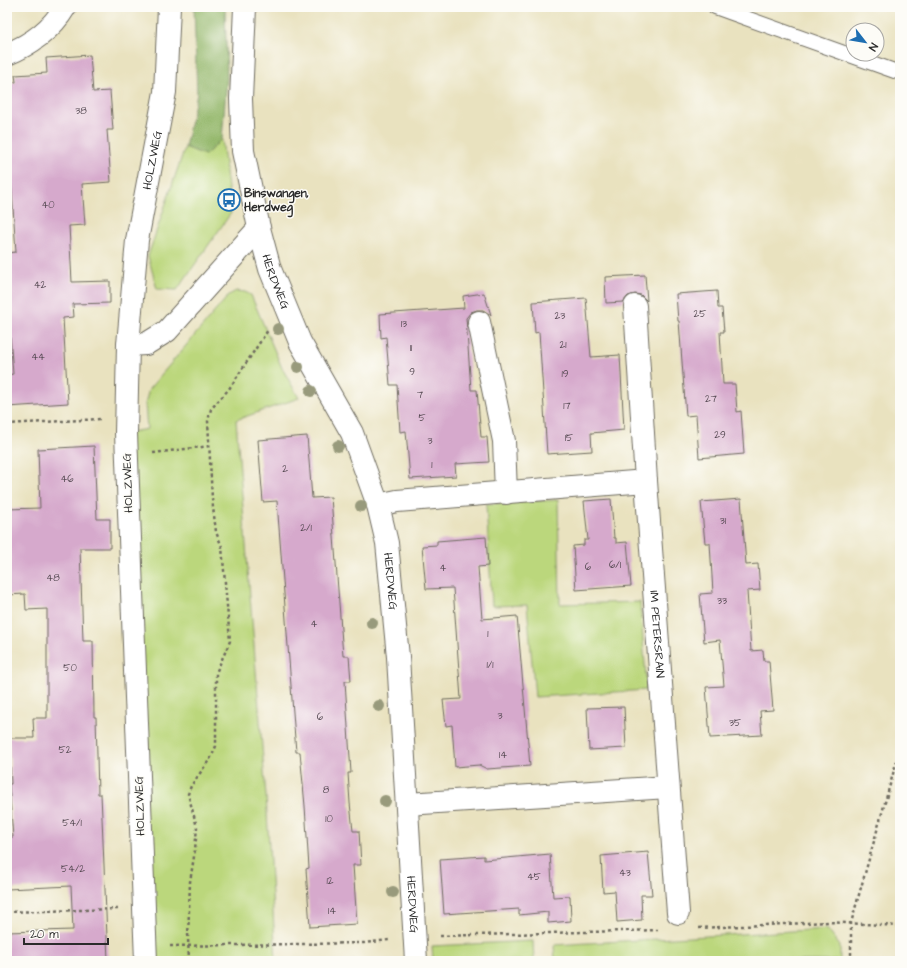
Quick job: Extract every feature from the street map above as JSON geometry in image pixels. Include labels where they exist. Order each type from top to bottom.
[{"type":"street","points":[[7,54],[20,49],[44,32],[65,7]]},
{"type":"street","name":"HOLZWEG","points":[[146,953],[127,455],[128,345],[138,240],[165,92],[169,7]]},
{"type":"street","name":"HERDWEG","points":[[245,7],[241,99],[243,151],[259,228],[270,269],[300,342],[352,433],[378,506],[387,543],[398,657],[416,961]]},
{"type":"street","points":[[128,345],[146,344],[167,331],[259,228]]},
{"type":"street","name":"IM PETERSRAIN","points":[[635,306],[646,481],[678,913]]},
{"type":"street","points":[[479,322],[504,441],[506,493]]},
{"type":"street","points":[[378,506],[397,501],[646,481]]},
{"type":"street","points":[[407,804],[668,787]]},
{"type":"lane","points":[[715,7],[900,73]]},
{"type":"path","points":[[189,961],[190,882],[196,850],[197,827],[188,794],[191,786],[212,756],[216,746],[216,673],[230,641],[222,547],[216,532],[212,499],[208,421],[211,409],[229,389],[285,305]]},
{"type":"path","points":[[7,424],[127,418]]},
{"type":"path","points":[[127,455],[210,446]]},
{"type":"path","points":[[851,961],[850,923],[900,749]]},
{"type":"path","points":[[7,912],[144,908]]},
{"type":"path","points":[[694,928],[828,922],[900,926]]},
{"type":"path","points":[[146,953],[188,947],[364,943],[415,936],[663,930]]},
{"type":"green space","points":[[194,7],[225,7],[227,77],[222,139],[205,155],[185,147],[197,94]]},
{"type":"green space","points":[[222,139],[231,213],[177,290],[157,289],[148,256],[185,147],[205,155]]},
{"type":"green space","points":[[236,291],[245,292],[251,295],[282,368],[299,398],[236,420],[266,796],[276,961],[148,961],[126,433],[147,429],[145,404],[149,389],[229,295]]},
{"type":"green space","points":[[558,500],[560,604],[640,602],[647,690],[535,697],[527,605],[492,606],[486,504]]},
{"type":"green space","points":[[827,929],[840,946],[840,961],[555,961],[554,945]]},
{"type":"green space","points":[[533,941],[534,961],[433,961],[432,946]]},
{"type":"building","points":[[90,55],[93,92],[110,91],[113,130],[107,130],[111,182],[82,184],[85,225],[69,226],[72,282],[110,281],[110,303],[73,304],[74,317],[63,318],[68,403],[7,407],[7,375],[13,374],[9,321],[7,321],[7,253],[16,252],[9,147],[7,147],[7,83],[16,82],[15,75],[47,73],[46,58]]},
{"type":"building","points":[[645,275],[647,301],[641,295],[635,294],[628,296],[623,302],[606,303],[605,277]]},
{"type":"building","points":[[717,291],[718,308],[722,308],[724,332],[720,332],[723,384],[735,384],[737,412],[741,411],[744,454],[699,458],[696,415],[686,416],[676,294]]},
{"type":"building","points":[[484,293],[491,315],[483,310],[477,310],[471,312],[466,318],[471,390],[477,390],[481,437],[487,437],[489,462],[455,464],[456,476],[410,479],[406,431],[400,432],[397,385],[390,385],[386,337],[381,338],[380,314],[464,308],[463,296]]},
{"type":"building","points":[[586,298],[591,357],[620,355],[624,430],[591,433],[592,451],[547,454],[539,332],[535,333],[533,302]]},
{"type":"building","points":[[307,436],[312,498],[331,497],[343,656],[349,656],[351,681],[345,681],[351,773],[348,773],[350,803],[353,831],[359,831],[361,865],[353,865],[357,924],[310,927],[306,869],[309,868],[305,806],[300,752],[296,752],[277,501],[263,502],[258,440]]},
{"type":"building","points":[[94,446],[97,519],[110,519],[110,548],[80,548],[83,641],[93,641],[94,717],[96,717],[98,794],[101,794],[108,961],[7,961],[7,932],[73,930],[71,886],[7,889],[7,837],[13,837],[9,784],[11,784],[9,738],[34,738],[33,718],[47,718],[47,609],[26,610],[25,594],[7,595],[7,509],[40,508],[38,449]]},
{"type":"building","points":[[611,499],[614,538],[616,538],[616,543],[627,542],[631,586],[576,590],[573,546],[584,545],[584,540],[588,540],[584,501]]},
{"type":"building","points":[[741,499],[746,565],[758,564],[760,590],[747,591],[751,651],[763,650],[764,661],[769,661],[773,710],[760,711],[762,735],[710,738],[706,687],[724,686],[720,640],[704,642],[700,594],[713,593],[710,543],[705,543],[701,502]]},
{"type":"building","points":[[486,537],[488,566],[478,567],[482,619],[517,616],[530,766],[487,769],[479,765],[455,767],[452,725],[446,726],[443,700],[461,699],[453,588],[426,589],[422,546],[437,545],[437,541]]},
{"type":"building","points":[[624,707],[626,748],[589,750],[587,708]]},
{"type":"building","points":[[648,852],[652,895],[641,895],[642,920],[617,922],[615,891],[603,892],[601,856]]},
{"type":"building","points":[[550,854],[553,897],[570,896],[571,921],[548,923],[548,912],[519,915],[519,909],[444,914],[440,859],[484,856],[484,860]]},
{"type":"place","name":"Binswangen, Herdweg","points":[[229,200]]}]
